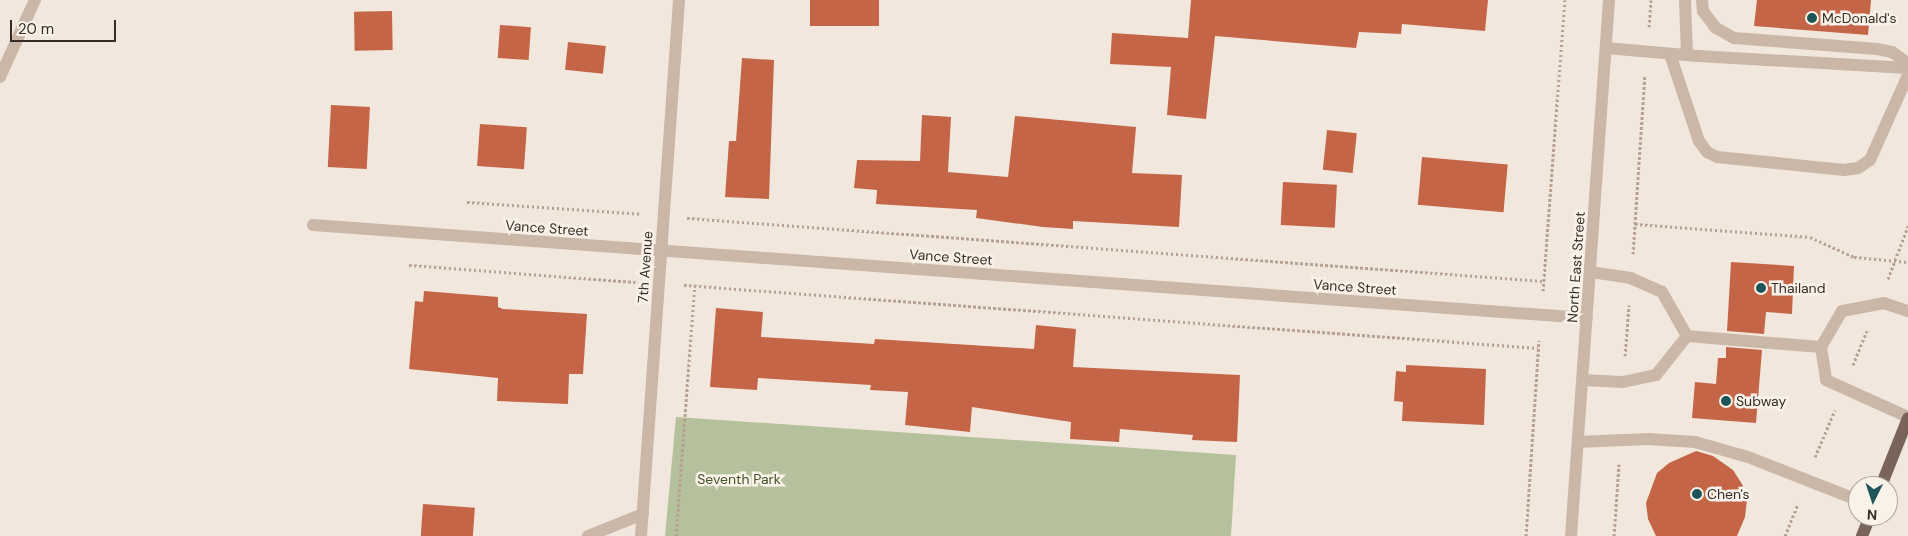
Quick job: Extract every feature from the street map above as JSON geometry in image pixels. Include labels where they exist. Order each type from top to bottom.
[{"type":"main road","points":[[1885,476],[1908,417]]},
{"type":"street","points":[[0,77],[35,0]]},
{"type":"street","name":"7th Avenue","points":[[641,536],[680,0]]},
{"type":"street","name":"North East Street","points":[[1571,536],[1609,0]]},
{"type":"street","points":[[1685,0],[1687,55]]},
{"type":"street","points":[[1702,0],[1703,11],[1716,28],[1734,38],[1877,49],[1892,52],[1908,64]]},
{"type":"street","points":[[1606,48],[1670,54],[1908,68]]},
{"type":"street","points":[[1670,54],[1692,123],[1707,152],[1717,157],[1844,170],[1858,168],[1870,160],[1908,75]]},
{"type":"street","name":"Vance Street","points":[[313,225],[1587,318]]},
{"type":"street","points":[[1591,272],[1631,278],[1662,292],[1687,336]]},
{"type":"street","points":[[1908,311],[1884,303],[1842,311],[1821,347],[1826,380],[1908,417]]},
{"type":"street","points":[[1687,336],[1821,347]]},
{"type":"street","points":[[1583,380],[1623,382],[1656,375],[1687,336]]},
{"type":"street","points":[[1578,442],[1648,439],[1695,442],[1748,457],[1848,496]]},
{"type":"street","points":[[588,536],[643,514]]},
{"type":"path","points":[[1526,536],[1538,348],[1565,0]]},
{"type":"path","points":[[467,202],[1544,280]]},
{"type":"path","points":[[1635,224],[1810,237],[1854,257],[1908,262]]},
{"type":"path","points":[[409,265],[1538,348]]},
{"type":"path","points":[[676,536],[695,286]]},
{"type":"green space","name":"Seventh Park","points":[[676,417],[1236,455],[1231,536],[665,536]]},
{"type":"building","points":[[810,0],[879,0],[879,26],[810,26]]},
{"type":"building","points":[[1191,0],[1488,0],[1485,31],[1402,24],[1401,34],[1359,32],[1356,48],[1215,36],[1206,119],[1167,115],[1171,67],[1110,64],[1112,33],[1188,38]]},
{"type":"building","name":"McDonald's","points":[[1757,0],[1871,0],[1868,35],[1754,26]]},
{"type":"building","points":[[392,11],[393,50],[355,51],[354,12]]},
{"type":"building","points":[[500,25],[531,27],[529,60],[498,58]]},
{"type":"building","points":[[568,42],[606,46],[603,74],[565,70]]},
{"type":"building","points":[[742,58],[774,60],[769,199],[725,197],[729,141],[736,141]]},
{"type":"building","points":[[331,105],[370,107],[367,169],[328,167]]},
{"type":"building","points":[[922,115],[951,117],[948,172],[1008,177],[1015,116],[1136,127],[1132,173],[1182,175],[1179,227],[1073,221],[1073,229],[1043,227],[976,218],[977,210],[876,204],[877,190],[854,188],[857,160],[920,161]]},
{"type":"building","points":[[480,124],[527,127],[524,169],[477,166]]},
{"type":"building","points":[[1327,130],[1357,133],[1353,173],[1323,170]]},
{"type":"building","points":[[1422,157],[1508,164],[1503,212],[1418,205]]},
{"type":"building","points":[[1283,182],[1337,185],[1335,228],[1281,225]]},
{"type":"building","name":"Thailand","points":[[1731,262],[1794,266],[1792,314],[1766,312],[1764,334],[1727,331]]},
{"type":"building","points":[[424,291],[498,297],[498,307],[503,309],[587,314],[583,374],[569,374],[568,404],[497,401],[498,378],[409,369],[415,301],[423,302]]},
{"type":"building","points":[[716,308],[763,312],[761,337],[874,344],[875,339],[1034,349],[1036,325],[1076,329],[1073,367],[1240,375],[1237,442],[1192,440],[1193,435],[1120,429],[1119,442],[1070,439],[1071,422],[972,407],[970,432],[905,425],[908,392],[870,390],[871,385],[758,378],[757,390],[710,387]]},
{"type":"building","name":"Subway","points":[[1726,347],[1762,350],[1756,423],[1692,418],[1695,382],[1716,384],[1718,358],[1726,358]]},
{"type":"building","points":[[1406,365],[1486,369],[1484,425],[1402,421],[1403,402],[1394,401],[1396,371],[1406,372]]},
{"type":"building","name":"Chen's","points":[[1696,451],[1713,456],[1733,470],[1742,484],[1747,500],[1745,517],[1737,536],[1656,536],[1648,519],[1646,503],[1657,473],[1669,463]]},
{"type":"building","points":[[423,504],[475,508],[473,536],[421,536]]},
{"type":"place","name":"McDonald's","points":[[1812,18]]},
{"type":"place","name":"Thailand","points":[[1761,288]]},
{"type":"place","name":"Subway","points":[[1726,401]]},
{"type":"place","name":"Chen's","points":[[1697,494]]}]
